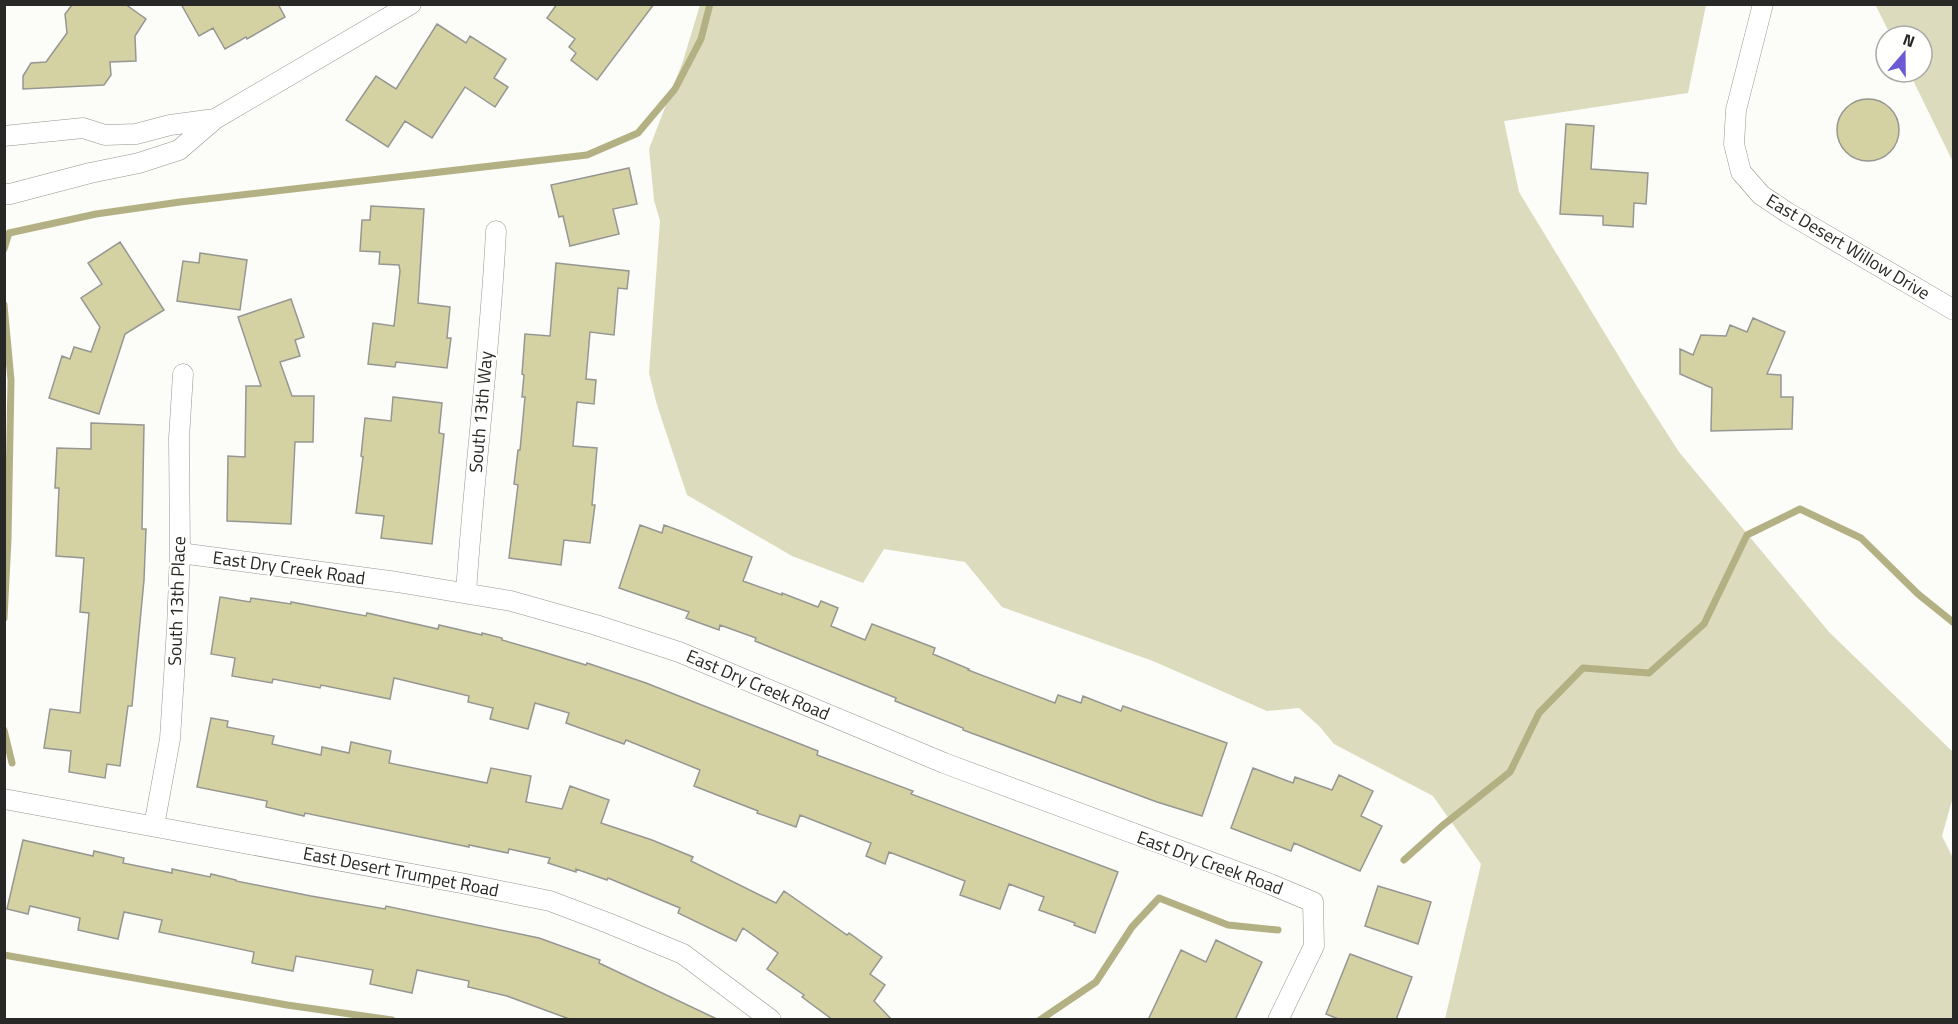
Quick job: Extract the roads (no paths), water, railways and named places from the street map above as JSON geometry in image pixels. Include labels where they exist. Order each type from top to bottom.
[{"type":"street","points":[[4,194],[140,163],[178,150],[215,119],[411,4]]},
{"type":"street","name":"East Desert Willow Drive","points":[[1764,4],[1736,110],[1734,144],[1741,172],[1761,195],[1788,213],[1953,310]]},
{"type":"street","points":[[4,136],[83,128],[105,135],[136,134],[170,125],[215,119]]},
{"type":"street","name":"South 13th Way","points":[[466,593],[494,280],[496,231]]},
{"type":"street","name":"South 13th Place","points":[[154,826],[170,739],[180,553],[179,438],[183,374]]},
{"type":"street","name":"East Dry Creek Road","points":[[180,553],[466,593],[511,601],[596,624],[679,652],[944,763],[1313,902],[1314,946],[1278,1020]]},
{"type":"street","name":"East Desert Trumpet Road","points":[[4,799],[550,901],[608,922],[683,954],[771,1020]]},
{"type":"waterway","points":[[4,249],[9,233],[96,214],[180,202],[587,155],[638,133],[675,89],[701,39],[710,4]]},
{"type":"waterway","points":[[4,305],[11,380],[4,618]]},
{"type":"waterway","points":[[1404,860],[1442,826],[1510,772],[1539,713],[1583,668],[1649,673],[1704,624],[1747,535],[1800,509],[1861,538],[1918,594],[1954,623]]},
{"type":"waterway","points":[[4,730],[12,763]]},
{"type":"waterway","points":[[1040,1020],[1096,982],[1132,927],[1159,898],[1228,925],[1278,930]]},
{"type":"waterway","points":[[4,955],[287,1005],[392,1020]]}]
